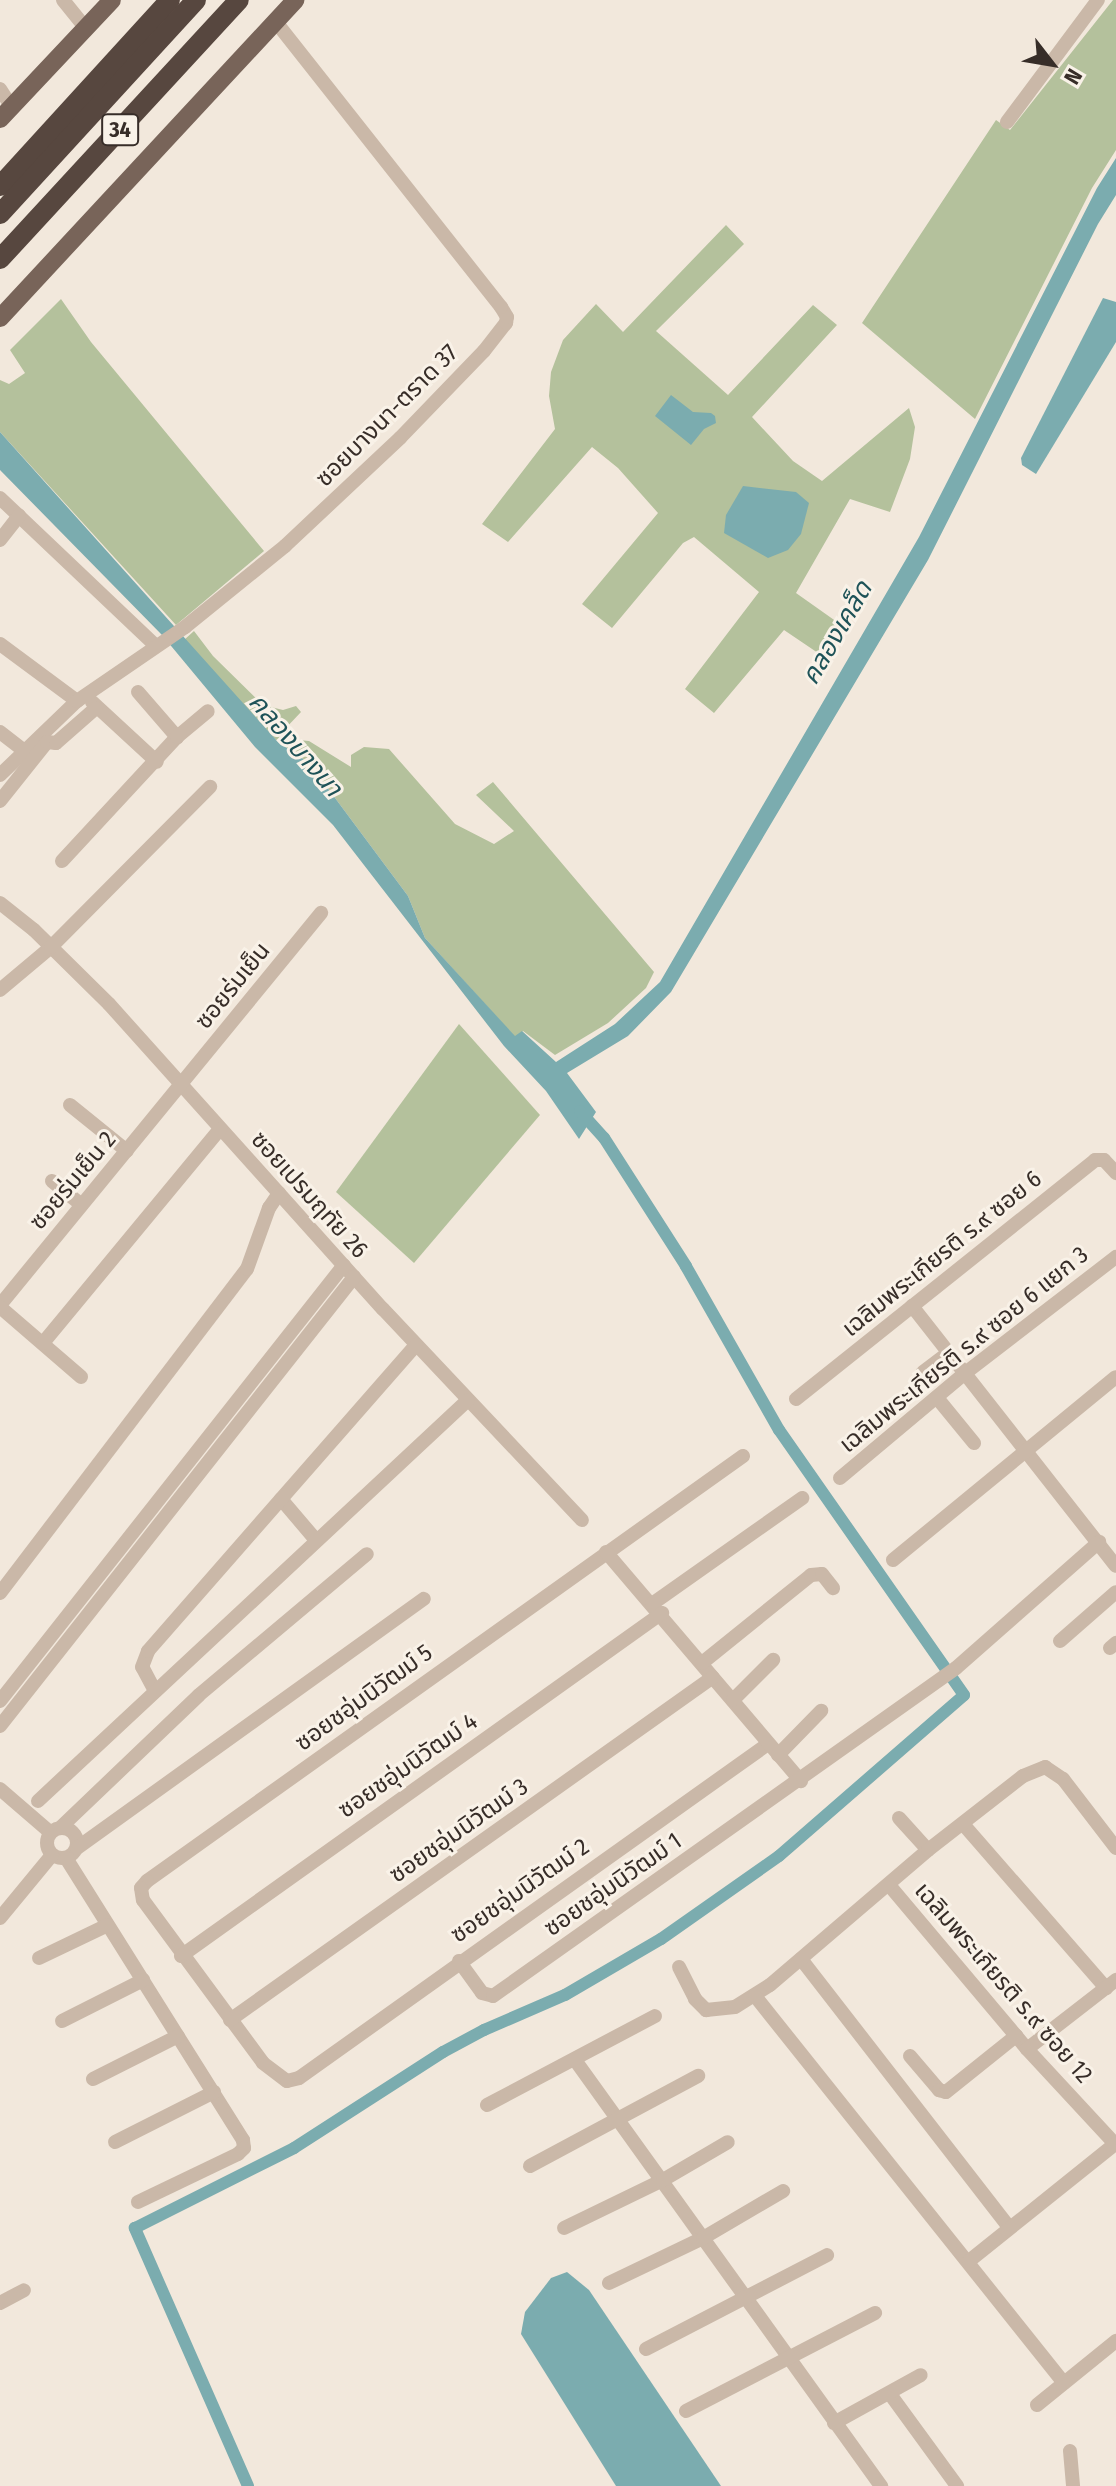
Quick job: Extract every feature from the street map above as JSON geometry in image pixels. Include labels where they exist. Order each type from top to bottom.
[{"type":"highway","name":"34","points":[[0,186],[170,0]]},
{"type":"highway","points":[[0,196],[180,0]]},
{"type":"highway","points":[[0,214],[196,0]]},
{"type":"highway","points":[[0,241],[222,0]]},
{"type":"highway","name":"34","points":[[0,259],[239,0]]},
{"type":"main road","points":[[6,112],[112,0]]},
{"type":"main road","name":"34","points":[[0,318],[296,0]]},
{"type":"street","points":[[63,0],[86,28]]},
{"type":"street","points":[[1007,122],[1098,0]]},
{"type":"street","name":"ซอยบางนา-ตราด 37","points":[[0,775],[24,751],[267,561],[363,474],[484,351],[507,317],[276,22]]},
{"type":"street","points":[[0,89],[6,112]]},
{"type":"street","points":[[0,498],[159,644]]},
{"type":"street","points":[[0,540],[19,516]]},
{"type":"street","points":[[0,644],[87,701],[157,762]]},
{"type":"street","points":[[138,692],[177,737]]},
{"type":"street","points":[[0,801],[47,742],[56,743],[87,701]]},
{"type":"street","points":[[62,861],[177,737],[208,711]]},
{"type":"street","points":[[0,732],[24,751]]},
{"type":"street","points":[[0,989],[51,947],[210,787]]},
{"type":"street","name":"ซอยเปรมฤทัย 26","points":[[0,903],[109,1004],[416,1345],[582,1520]]},
{"type":"street","name":"ซอยร่มเย็น","points":[[181,1087],[321,913]]},
{"type":"street","name":"ซอยร่มเย็น 2","points":[[0,1306],[181,1087]]},
{"type":"street","points":[[70,1105],[127,1151]]},
{"type":"street","points":[[43,1343],[220,1129]]},
{"type":"street","name":"เฉลิมพระเกียรติ ร.๙ ซอย 6","points":[[796,1399],[1095,1160],[1104,1160],[1116,1173]]},
{"type":"street","points":[[52,1181],[82,1205]]},
{"type":"street","points":[[0,1593],[247,1269],[269,1208],[279,1193]]},
{"type":"street","name":"เฉลิมพระเกียรติ ร.๙ ซอย 6 แยก 3","points":[[840,1478],[938,1399],[964,1374],[1116,1257]]},
{"type":"street","points":[[0,1726],[64,1632],[283,1354],[344,1265]]},
{"type":"street","points":[[283,1354],[354,1277]]},
{"type":"street","points":[[0,1306],[81,1377]]},
{"type":"street","points":[[912,1306],[1116,1566]]},
{"type":"street","points":[[155,1691],[142,1667],[148,1651],[416,1345]]},
{"type":"street","points":[[923,1372],[948,1353]]},
{"type":"street","points":[[893,1560],[1116,1377]]},
{"type":"street","points":[[938,1399],[974,1443]]},
{"type":"street","points":[[38,1801],[315,1539],[468,1400]]},
{"type":"street","name":"ซอยชอุ่มนิวัฒม์ 5","points":[[181,1956],[143,1900],[141,1888],[147,1881],[743,1456]]},
{"type":"street","name":"ซอยชอุ่มนิวัฒม์ 4","points":[[181,1956],[657,1608],[802,1498]]},
{"type":"street","points":[[281,1499],[315,1539]]},
{"type":"street","points":[[606,1552],[657,1608],[801,1781],[865,1730],[956,1668],[1099,1542]]},
{"type":"street","points":[[138,2202],[238,2154],[244,2148],[243,2140],[65,1854],[47,1847],[55,1830],[199,1695],[340,1573],[367,1554]]},
{"type":"street","points":[[702,1663],[811,1575],[822,1574],[833,1588]]},
{"type":"street","points":[[1060,1641],[1116,1592]]},
{"type":"street","points":[[0,1918],[65,1854],[424,1599]]},
{"type":"street","points":[[0,1701],[64,1632]]},
{"type":"street","points":[[733,1700],[773,1660]]},
{"type":"street","name":"ซอยชอุ่มนิวัฒม์ 3","points":[[230,2020],[713,1677]]},
{"type":"street","name":"ซอยชอุ่มนิวัฒม์ 2","points":[[230,2020],[275,2075],[287,2081],[299,2078],[459,1961],[773,1749],[821,1711]]},
{"type":"street","points":[[679,1967],[695,1999],[706,2010],[735,2007],[755,1996],[928,1850],[1023,1776],[1045,1767],[1063,1779],[1116,1848]]},
{"type":"street","name":"ซอยชอุ่มนิวัฒม์ 1","points":[[459,1961],[482,1993],[493,1996],[801,1781]]},
{"type":"street","points":[[3,1798],[55,1830],[73,1833],[65,1854]]},
{"type":"street","points":[[899,1818],[928,1850]]},
{"type":"street","points":[[963,1824],[1111,1984],[1027,2049]]},
{"type":"street","name":"เฉลิมพระเกียรติ ร.๙ ซอย 12","points":[[889,1885],[1027,2049],[1115,2144]]},
{"type":"street","points":[[39,1958],[108,1925]]},
{"type":"street","points":[[181,1956],[230,2020]]},
{"type":"street","points":[[801,1959],[1009,2227]]},
{"type":"street","points":[[62,2021],[143,1980]]},
{"type":"street","points":[[755,1996],[1064,2383]]},
{"type":"street","points":[[487,2105],[655,2016]]},
{"type":"street","points":[[93,2079],[178,2036]]},
{"type":"street","points":[[910,2056],[939,2090],[946,2092],[1016,2036]]},
{"type":"street","points":[[575,2060],[663,2180],[744,2300],[881,2486]]},
{"type":"street","points":[[530,2166],[698,2076]]},
{"type":"street","points":[[115,2142],[214,2092]]},
{"type":"street","points":[[564,2228],[663,2180],[728,2142]]},
{"type":"street","points":[[969,2261],[1115,2144]]},
{"type":"street","points":[[609,2283],[703,2238],[783,2191]]},
{"type":"street","points":[[646,2349],[827,2255]]},
{"type":"street","points":[[0,2303],[24,2290]]},
{"type":"street","points":[[686,2411],[875,2313]]},
{"type":"street","points":[[1037,2405],[1116,2341]]},
{"type":"street","points":[[834,2423],[921,2375]]},
{"type":"street","points":[[890,2394],[957,2486]]},
{"type":"street","points":[[1070,2451],[1074,2485]]},
{"type":"green space","points":[[1116,0],[1116,150],[1092,188],[975,419],[862,323],[996,120],[1010,130]]},
{"type":"green space","points":[[726,225],[744,244],[656,331],[728,395],[813,305],[837,325],[752,417],[793,461],[822,481],[909,408],[915,427],[910,459],[890,512],[850,499],[796,593],[837,622],[818,653],[784,630],[714,713],[685,689],[759,592],[694,537],[683,543],[612,628],[582,604],[658,513],[618,468],[592,447],[508,542],[482,524],[555,429],[549,396],[551,372],[563,340],[596,304],[623,332]]},
{"type":"green space","points":[[61,299],[91,342],[264,551],[176,625],[0,432],[0,380],[9,384],[25,373],[10,350]]},
{"type":"green space","points":[[194,631],[213,656],[263,705],[283,710],[296,706],[301,712],[284,730],[298,740],[309,741],[351,767],[351,755],[364,747],[389,749],[455,824],[494,844],[514,831],[476,795],[493,782],[654,972],[646,988],[608,1023],[555,1055],[523,1031],[515,1037],[425,938],[408,896],[309,763],[278,742],[184,640]]},
{"type":"green space","points":[[459,1024],[540,1115],[414,1263],[336,1192]]},
{"type":"water","points":[[1116,158],[1116,195],[1098,224],[928,560],[671,992],[628,1036],[567,1073],[596,1112],[579,1139],[546,1091],[504,1046],[333,825],[255,747],[162,635],[0,470],[0,432],[278,742],[309,763],[408,896],[425,938],[515,1036],[522,1031],[556,1062],[615,1024],[660,982],[919,537],[1097,188]]},
{"type":"water","points":[[1103,298],[1116,302],[1116,342],[1036,474],[1022,465],[1021,458]]},
{"type":"water","points":[[671,395],[693,412],[715,416],[716,423],[704,429],[691,445],[655,416]]},
{"type":"water","points":[[743,486],[796,492],[809,503],[801,534],[788,550],[768,558],[724,533],[726,515]]},
{"type":"water","points":[[567,2272],[589,2290],[721,2486],[616,2486],[521,2334],[525,2312],[551,2278]]},
{"type":"waterway","points":[[248,2486],[135,2228],[294,2148],[443,2052],[484,2030],[565,1995],[661,1939],[779,1856],[964,1695],[779,1430],[686,1266],[604,1138],[580,1111]]},
{"type":"water label","name":"คลองเคล็ด","points":[[837,633]]},
{"type":"water label","name":"คลองบางนา","points":[[295,745]]}]
